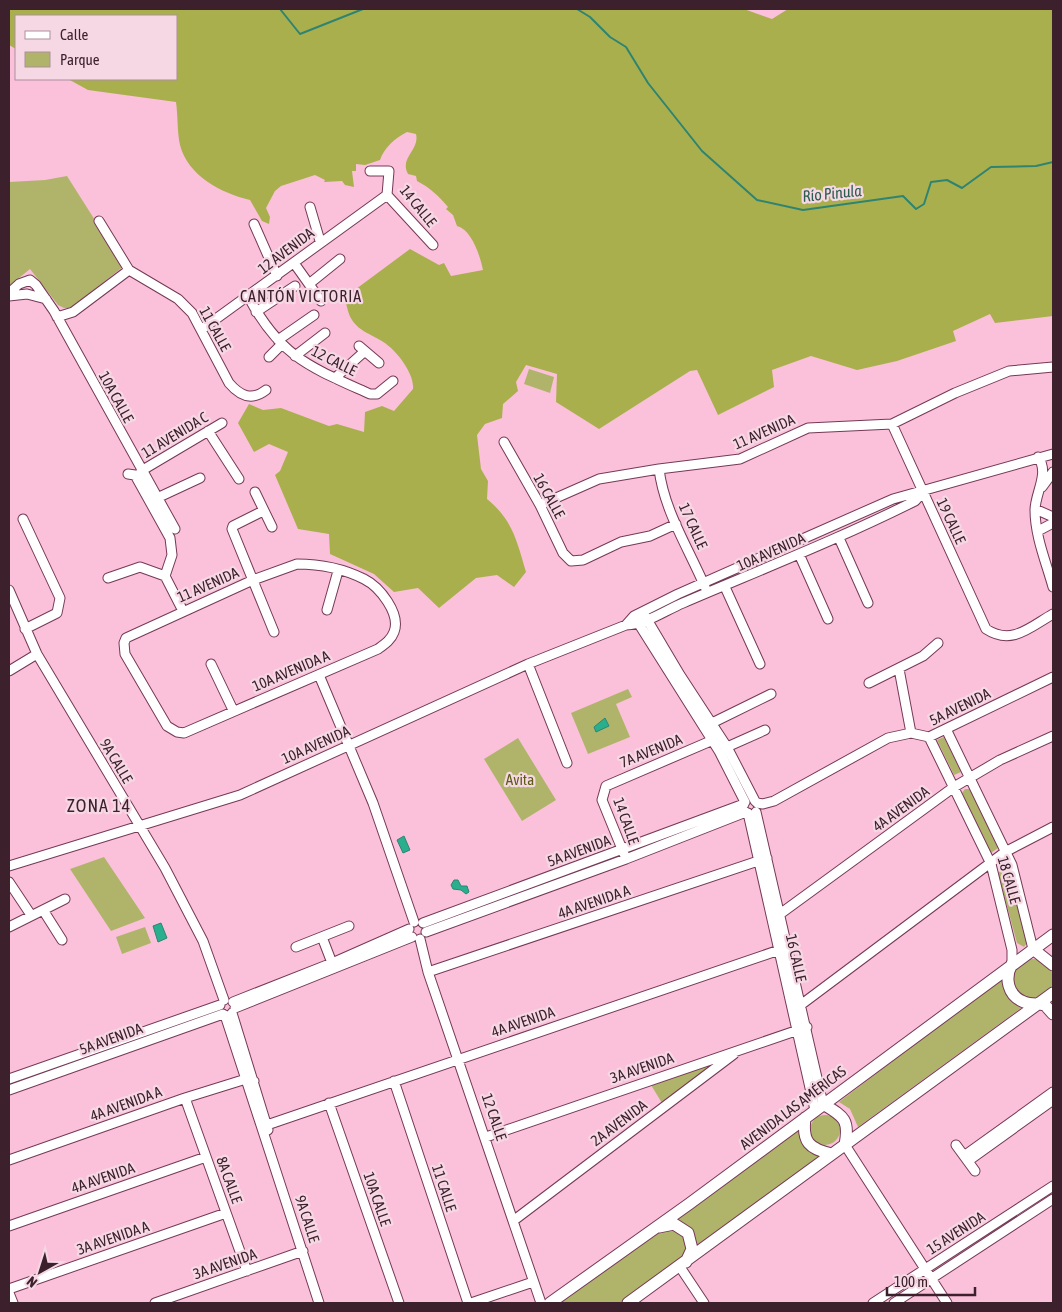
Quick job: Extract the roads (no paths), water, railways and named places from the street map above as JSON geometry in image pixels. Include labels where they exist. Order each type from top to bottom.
[{"type":"main road","name":"AVENIDA LAS AMÉRICAS","points":[[550,1303],[654,1229],[1053,935]]},
{"type":"main road","points":[[1033,949],[1053,965]]},
{"type":"main road","name":"18 CALLE","points":[[1012,964],[1008,979],[1012,993],[1024,1002],[1038,1003],[1050,1008],[1053,1014]]},
{"type":"main road","points":[[628,1303],[683,1265],[845,1144],[1053,993]]},
{"type":"main road","points":[[819,1107],[840,1114],[845,1120],[847,1126],[845,1144]]},
{"type":"main road","points":[[805,1118],[804,1134],[809,1144],[814,1149],[832,1154]]},
{"type":"main road","points":[[654,1229],[674,1224],[688,1233],[692,1249],[683,1265]]},
{"type":"street","name":"14 CALLE","points":[[370,171],[387,170],[390,172],[387,194],[433,245]]},
{"type":"street","name":"12 AVENIDA","points":[[202,329],[277,276],[320,241],[387,194]]},
{"type":"street","points":[[310,207],[320,241]]},
{"type":"street","name":"11 CALLE","points":[[99,220],[129,270],[178,299],[192,312],[211,350],[234,389],[241,395],[249,397],[259,395],[266,390]]},
{"type":"street","points":[[254,224],[277,276]]},
{"type":"street","points":[[309,284],[340,259]]},
{"type":"street","points":[[294,263],[321,301]]},
{"type":"street","points":[[57,317],[73,312],[129,270]]},
{"type":"street","name":"10A CALLE","points":[[9,295],[19,284],[30,280],[46,299],[175,529]]},
{"type":"street","points":[[256,312],[295,286]]},
{"type":"street","points":[[9,295],[27,294],[46,299]]},
{"type":"street","name":"12 CALLE","points":[[248,296],[256,312],[280,342],[310,368],[370,394],[377,394],[393,381]]},
{"type":"street","points":[[269,357],[280,342],[314,314]]},
{"type":"street","points":[[295,356],[325,333]]},
{"type":"street","points":[[335,378],[362,348],[379,363]]},
{"type":"street","name":"11 AVENIDA","points":[[540,504],[599,479],[659,469],[737,460],[808,428],[892,424],[955,393],[1009,371],[1053,367]]},
{"type":"street","name":"11 AVENIDA C","points":[[141,471],[222,423]]},
{"type":"street","name":"19 CALLE","points":[[892,424],[986,629],[1001,637],[1015,636],[1053,614]]},
{"type":"street","points":[[208,431],[239,479]]},
{"type":"street","name":"16 CALLE","points":[[504,442],[529,489],[540,504],[563,553],[571,560],[583,560],[621,542],[650,536],[676,524]]},
{"type":"street","name":"10A AVENIDA","points":[[9,866],[240,795],[528,664],[626,625],[703,583],[893,499],[1053,454]]},
{"type":"street","points":[[1038,457],[1041,461],[1043,472],[1035,510],[1038,531],[1053,587]]},
{"type":"street","name":"17 CALLE","points":[[659,469],[660,481],[676,524],[707,594]]},
{"type":"street","points":[[1040,490],[1053,472]]},
{"type":"street","points":[[128,474],[135,475],[170,538],[172,555],[165,576]]},
{"type":"street","points":[[157,498],[200,478]]},
{"type":"street","points":[[255,492],[272,527]]},
{"type":"street","name":"10A AVENIDA","points":[[641,618],[725,587],[839,538],[915,501],[923,492]]},
{"type":"street","points":[[1035,510],[1053,517]]},
{"type":"street","points":[[263,511],[233,526],[232,529],[274,632]]},
{"type":"street","points":[[23,519],[60,598],[57,612],[25,629]]},
{"type":"street","points":[[1038,531],[1053,523]]},
{"type":"street","points":[[823,529],[828,542]]},
{"type":"street","points":[[839,538],[868,603]]},
{"type":"street","points":[[800,554],[828,619]]},
{"type":"street","name":"11 AVENIDA","points":[[176,732],[167,726],[125,654],[124,643],[130,634],[253,580],[297,564],[324,566],[364,579],[375,586],[390,606],[394,616]]},
{"type":"street","points":[[108,578],[140,567],[165,576],[183,611]]},
{"type":"street","points":[[327,610],[338,570]]},
{"type":"street","points":[[725,587],[760,664]]},
{"type":"street","name":"9A CALLE","points":[[9,590],[37,654],[165,868],[203,941],[267,1125],[269,1144]]},
{"type":"street","name":"10A AVENIDA A","points":[[176,732],[184,732],[378,649],[389,641],[394,634],[396,624],[394,616]]},
{"type":"street","name":"16 CALLE","points":[[641,618],[646,637],[713,740],[751,807]]},
{"type":"street","name":"16 CALLE","points":[[641,618],[727,747],[751,807],[819,1107]]},
{"type":"street","points":[[615,629],[634,629],[646,637]]},
{"type":"street","points":[[869,684],[923,656],[938,643]]},
{"type":"street","points":[[9,670],[37,654]]},
{"type":"street","points":[[211,664],[233,710]]},
{"type":"street","points":[[528,664],[567,763]]},
{"type":"street","points":[[899,669],[912,733]]},
{"type":"street","name":"12 CALLE","points":[[319,675],[350,745],[417,931],[428,972],[486,1136],[512,1221],[541,1303]]},
{"type":"street","name":"5A AVENIDA","points":[[9,1090],[213,1017],[332,963],[751,807],[770,802],[888,738],[912,733],[929,737],[1053,677]]},
{"type":"street","points":[[712,722],[771,694]]},
{"type":"street","name":"18 CALLE","points":[[946,729],[1012,865],[1033,949]]},
{"type":"street","points":[[727,747],[765,730]]},
{"type":"street","name":"4A AVENIDA","points":[[776,915],[969,777],[1053,736]]},
{"type":"street","name":"18 CALLE","points":[[929,737],[991,864],[1012,950],[1012,964]]},
{"type":"street","name":"7A AVENIDA","points":[[603,792],[606,786],[613,781],[713,740]]},
{"type":"street","name":"14 CALLE","points":[[603,792],[602,800],[624,855]]},
{"type":"street","points":[[797,1005],[1006,852],[1053,827]]},
{"type":"street","name":"4A AVENIDA A","points":[[428,972],[763,860]]},
{"type":"street","points":[[9,882],[31,915]]},
{"type":"street","points":[[9,927],[65,899]]},
{"type":"street","points":[[43,910],[62,940]]},
{"type":"street","points":[[296,947],[350,926]]},
{"type":"street","name":"5A AVENIDA","points":[[9,1079],[228,1010],[417,931]]},
{"type":"street","points":[[322,937],[332,963]]},
{"type":"street","name":"4A AVENIDA","points":[[267,1125],[784,948]]},
{"type":"street","name":"3A AVENIDA","points":[[486,1136],[802,1028]]},
{"type":"street","name":"2A AVENIDA","points":[[512,1221],[742,1048]]},
{"type":"street","name":"9A CALLE","points":[[250,1080],[259,1119],[269,1144],[319,1303]]},
{"type":"street","name":"4A AVENIDA A","points":[[9,1160],[185,1098],[250,1080]]},
{"type":"street","name":"11 CALLE","points":[[394,1081],[470,1303]]},
{"type":"street","points":[[966,1158],[1053,1092]]},
{"type":"street","name":"8A CALLE","points":[[185,1098],[247,1271]]},
{"type":"street","points":[[966,1158],[1053,1100]]},
{"type":"street","name":"10A CALLE","points":[[329,1103],[398,1303]]},
{"type":"street","points":[[259,1119],[267,1125]]},
{"type":"street","points":[[845,1144],[947,1303]]},
{"type":"street","points":[[956,1145],[975,1171]]},
{"type":"street","name":"4A AVENIDA","points":[[9,1226],[206,1157]]},
{"type":"street","name":"15 AVENIDA","points":[[873,1303],[1053,1186]]},
{"type":"street","name":"15 AVENIDA","points":[[894,1303],[1053,1199]]},
{"type":"street","name":"3A AVENIDA A","points":[[9,1291],[226,1213]]},
{"type":"street","name":"3A AVENIDA","points":[[155,1303],[303,1251]]},
{"type":"street","points":[[683,1265],[704,1303]]},
{"type":"street","points":[[470,1303],[534,1282]]},
{"type":"street","points":[[9,1291],[13,1303]]},
{"type":"waterway","name":"Río Pinula","points":[[280,9],[300,34],[363,9]]},
{"type":"waterway","name":"Río Pinula","points":[[577,9],[590,17],[610,37],[626,47],[648,83],[702,151],[757,200],[803,210],[903,196],[916,209],[924,204],[931,182],[947,180],[962,188],[991,167],[1036,166],[1053,162]]},
{"type":"district","name":"CANTÓN VICTORIA","points":[[301,296]]},
{"type":"district","name":"ZONA 14","points":[[99,806]]},
{"type":"park label","name":"Avita","points":[[520,780]]}]
